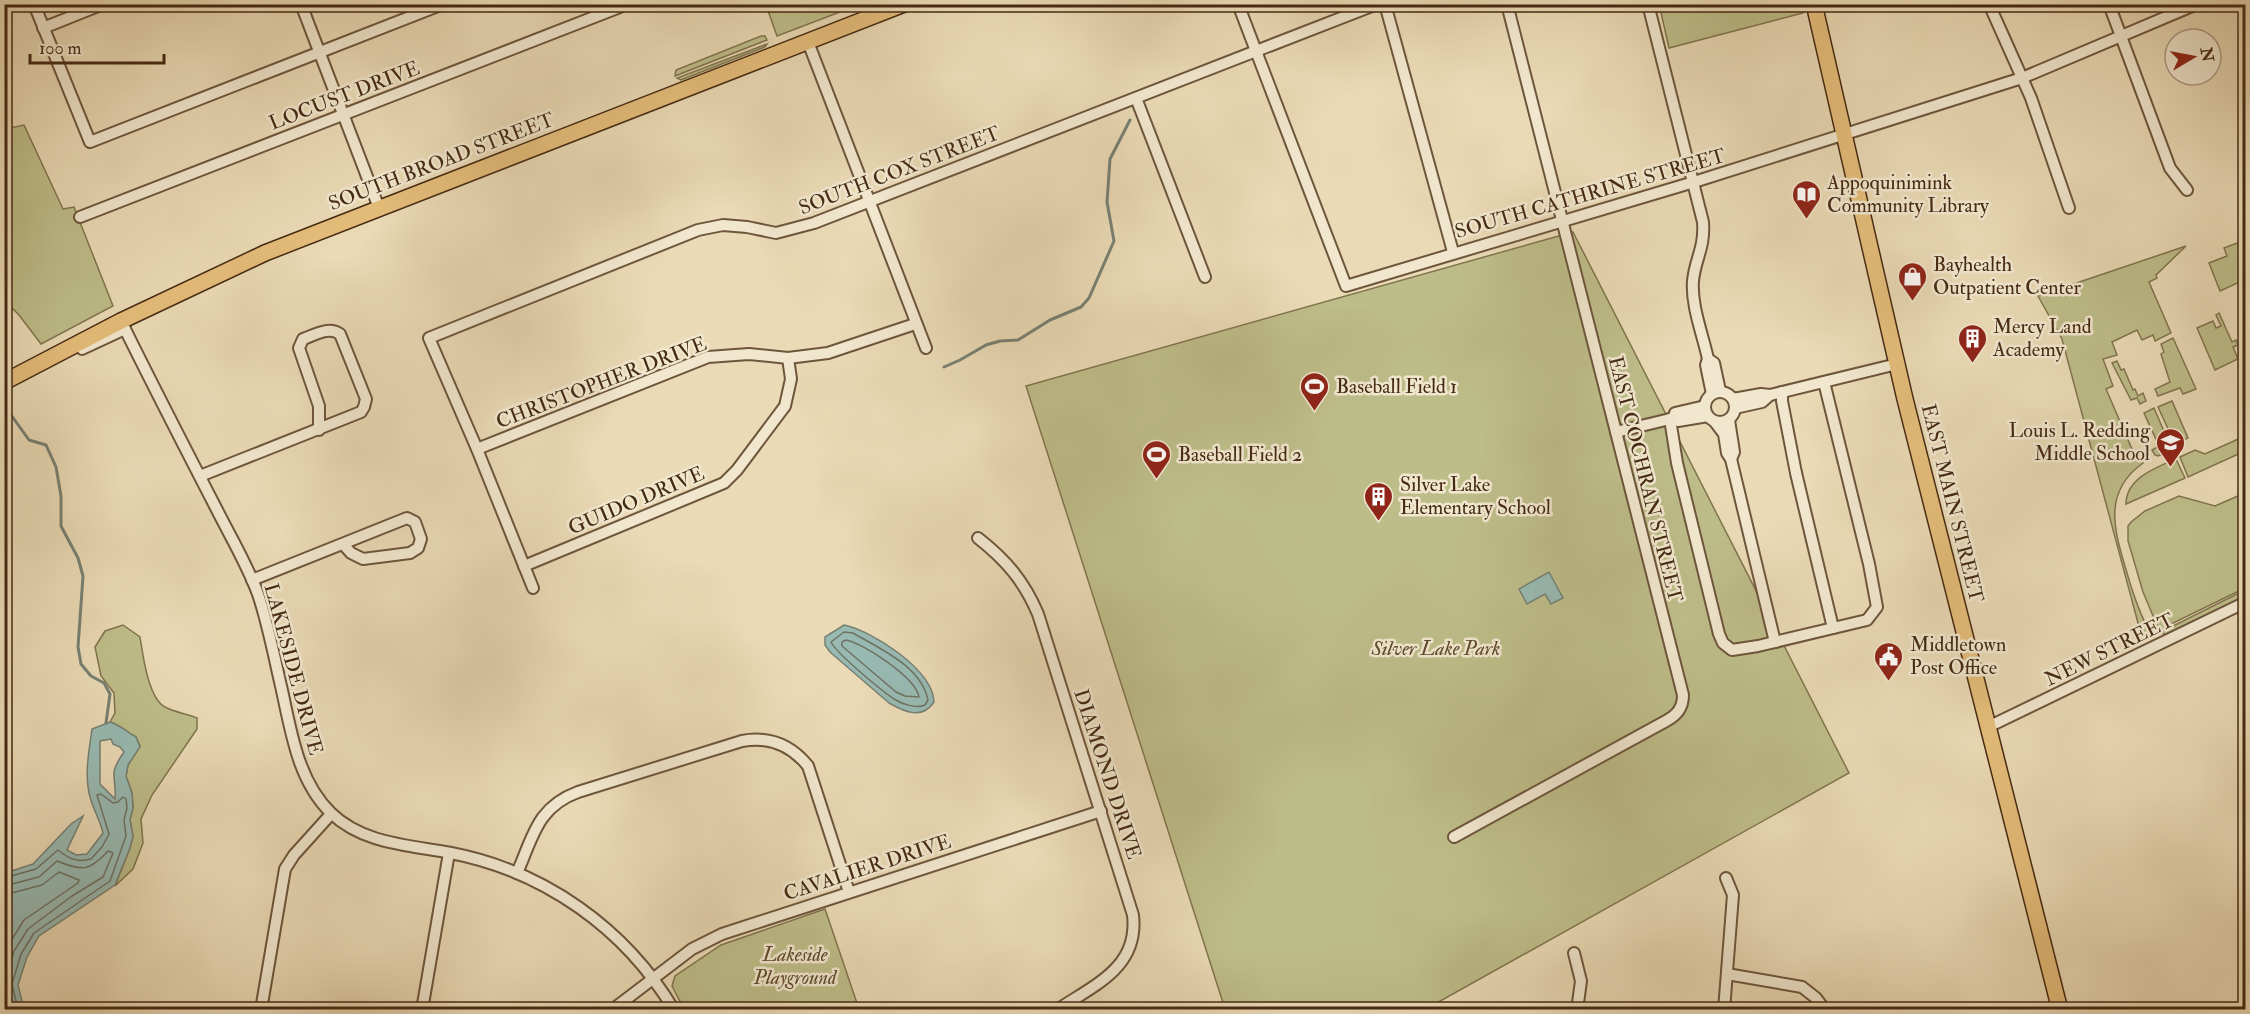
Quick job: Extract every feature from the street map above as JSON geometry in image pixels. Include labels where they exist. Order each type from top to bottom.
[{"type":"main road","name":"SOUTH BROAD STREET","points":[[4,382],[265,253],[904,4]]},
{"type":"main road","name":"EAST MAIN STREET","points":[[1814,4],[1897,364],[2060,1010]]},
{"type":"street","points":[[34,4],[90,142],[443,4]]},
{"type":"street","points":[[43,28],[104,4]]},
{"type":"street","points":[[301,4],[379,208]]},
{"type":"street","points":[[1238,4],[1256,51]]},
{"type":"street","name":"SOUTH COX STREET","points":[[477,449],[429,338],[698,230],[723,225],[776,232],[814,223],[1377,4]]},
{"type":"street","points":[[1385,4],[1453,252]]},
{"type":"street","name":"EAST COCHRAN STREET","points":[[1454,837],[1666,721],[1682,708],[1683,695],[1507,4]]},
{"type":"street","points":[[1648,4],[1703,222],[1704,244],[1695,267],[1693,292],[1708,359],[1714,363],[1716,393]]},
{"type":"street","points":[[1989,4],[2031,98],[2069,208]]},
{"type":"street","points":[[2109,4],[2170,168],[2187,190]]},
{"type":"street","name":"SOUTH CATHRINE STREET","points":[[1256,51],[1346,286],[1453,252],[1694,182],[2022,78],[2197,4]]},
{"type":"street","name":"LOCUST DRIVE","points":[[80,217],[620,6]]},
{"type":"street","points":[[808,42],[926,348]]},
{"type":"street","points":[[1136,98],[1205,277]]},
{"type":"street","name":"CHRISTOPHER DRIVE","points":[[477,449],[708,357],[750,354],[788,357],[828,353],[915,324]]},
{"type":"street","name":"LAKESIDE DRIVE","points":[[123,325],[252,580],[263,610],[301,767],[313,791],[331,814],[371,837],[387,842],[449,852],[517,873],[565,898],[622,942],[654,978],[674,1010]]},
{"type":"street","points":[[200,476],[319,430],[361,412],[366,399],[340,334],[334,330],[327,330],[303,339],[299,348],[319,406],[319,430]]},
{"type":"street","name":"GUIDO DRIVE","points":[[524,566],[724,483],[737,470],[785,405],[791,379],[788,357]]},
{"type":"street","points":[[1734,403],[1762,402],[1770,395],[1897,364]]},
{"type":"street","points":[[1729,420],[1709,415],[1675,413],[1672,418],[1677,463],[1723,643],[1732,650],[1867,620],[1878,607],[1824,382]]},
{"type":"street","points":[[1782,392],[1796,472],[1833,628]]},
{"type":"street","points":[[1731,459],[1734,452],[1729,420],[1732,417],[1734,403],[1728,393],[1716,393],[1708,397],[1709,415],[1724,434],[1775,642]]},
{"type":"street","points":[[1616,432],[1672,418]]},
{"type":"street","points":[[477,449],[533,588]]},
{"type":"street","points":[[252,580],[407,518],[415,522],[421,539],[418,548],[410,553],[363,559],[351,553],[343,544]]},
{"type":"street","name":"DIAMOND DRIVE","points":[[978,538],[1008,563],[1032,600],[1101,811],[1135,927],[1130,949],[1119,966],[1057,1010]]},
{"type":"street","name":"NEW STREET","points":[[1988,727],[2246,602]]},
{"type":"street","points":[[517,873],[543,816],[557,802],[578,792],[742,741],[762,739],[773,741],[793,751],[807,766],[849,892]]},
{"type":"street","name":"CAVALIER DRIVE","points":[[612,1010],[711,938],[1101,811]]},
{"type":"street","points":[[261,1010],[285,869],[294,855],[331,814]]},
{"type":"street","points":[[422,1010],[449,852]]},
{"type":"street","points":[[1724,1010],[1733,895],[1726,878]]},
{"type":"street","points":[[1574,953],[1581,981],[1577,1010]]},
{"type":"street","points":[[1727,974],[1802,987],[1816,998],[1825,1010]]},
{"type":"green space","points":[[766,4],[849,5],[848,9],[777,36]]},
{"type":"green space","points":[[1676,5],[1801,5],[1803,13],[1669,48],[1660,8]]},
{"type":"green space","points":[[765,36],[767,40],[675,76],[676,70]]},
{"type":"green space","points":[[767,44],[765,47],[681,80],[677,78]]},
{"type":"green space","points":[[24,125],[63,209],[74,207],[113,306],[41,344],[5,301],[4,129]]},
{"type":"green space","name":"Silver Lake Park","points":[[1573,232],[1849,773],[1426,1009],[1225,1009],[1026,386]]},
{"type":"green space","points":[[2245,240],[2245,281],[2220,291],[2209,263],[2227,256],[2224,248]]},
{"type":"green space","points":[[2186,246],[2156,275],[2157,278],[2149,282],[2171,333],[2155,341],[2153,335],[2142,340],[2137,330],[2112,342],[2117,355],[2103,359],[2113,386],[2106,389],[2135,456],[2143,453],[2143,463],[2121,487],[2116,500],[2115,514],[2119,543],[2129,581],[2151,634],[2142,638],[2062,339],[2038,296]]},
{"type":"green space","points":[[2219,313],[2232,342],[2236,340],[2238,345],[2233,347],[2238,359],[2215,370],[2197,328],[2213,321],[2216,328],[2221,326],[2216,315]]},
{"type":"green space","points":[[2173,338],[2196,389],[2183,394],[2180,388],[2158,396],[2155,389],[2170,382],[2161,354],[2164,352],[2161,344]]},
{"type":"green space","points":[[2117,361],[2121,370],[2124,369],[2133,390],[2135,389],[2138,396],[2143,393],[2146,401],[2140,404],[2137,398],[2131,400],[2112,363]]},
{"type":"green space","points":[[2172,401],[2188,438],[2175,444],[2158,407]]},
{"type":"green space","points":[[2154,408],[2172,450],[2158,456],[2152,450],[2159,446],[2144,413]]},
{"type":"green space","points":[[2245,436],[2245,451],[2188,477],[2180,457],[2195,450],[2205,454]]},
{"type":"green space","points":[[2176,459],[2185,478],[2126,504],[2127,495],[2137,480]]},
{"type":"green space","points":[[2245,493],[2245,588],[2159,630],[2143,592],[2128,541],[2128,526],[2145,511],[2179,496],[2215,506]]},
{"type":"green space","points":[[2245,590],[2245,597],[2167,636],[2161,632]]},
{"type":"green space","points":[[123,625],[140,637],[147,675],[154,695],[165,707],[197,718],[197,729],[152,795],[141,819],[143,843],[133,869],[115,886],[133,836],[130,820],[133,808],[132,793],[126,776],[128,765],[140,746],[136,737],[110,722],[115,713],[114,693],[101,676],[95,647],[105,631]]},
{"type":"green space","name":"Lakeside Playground","points":[[825,909],[859,1009],[684,1009],[672,986],[675,976],[721,945]]},
{"type":"water","points":[[1549,572],[1563,598],[1551,604],[1545,594],[1527,604],[1519,589]]},
{"type":"water","points":[[844,625],[870,635],[913,665],[924,677],[931,690],[934,702],[929,708],[913,713],[889,703],[830,652],[825,645],[825,637]]},
{"type":"water","points":[[110,722],[114,723],[136,737],[140,747],[128,765],[126,776],[132,793],[133,808],[130,820],[133,836],[130,848],[115,885],[39,936],[27,957],[18,985],[24,1009],[5,1009],[5,873],[33,864],[71,824],[83,816],[67,850],[76,855],[87,854],[103,833],[91,801],[87,780],[92,729]],"holes":[[[111,739],[113,744],[124,752],[114,771],[115,799],[100,784],[100,741]]]},
{"type":"waterway","points":[[944,367],[986,345],[1018,340],[1050,320],[1081,307],[1089,298],[1114,241],[1107,202],[1110,159],[1130,120]]},
{"type":"waterway","points":[[4,405],[29,440],[46,445],[56,467],[61,496],[61,526],[78,558],[83,576],[78,647],[81,664],[91,676],[104,683],[110,694],[106,723]]},
{"type":"place","name":"Appoquinimink Community Library","points":[[1806,220]]},
{"type":"place","name":"Bayhealth Outpatient Center","points":[[1912,302]]},
{"type":"place","name":"Mercy Land Academy","points":[[1972,364]]},
{"type":"place","name":"Baseball Field 1","points":[[1315,412]]},
{"type":"place","name":"Louis L. Redding Middle School","points":[[2171,468]]},
{"type":"place","name":"Baseball Field 2","points":[[1157,480]]},
{"type":"place","name":"Silver Lake Elementary School","points":[[1379,522]]},
{"type":"place","name":"Middletown Post Office","points":[[1889,682]]}]
